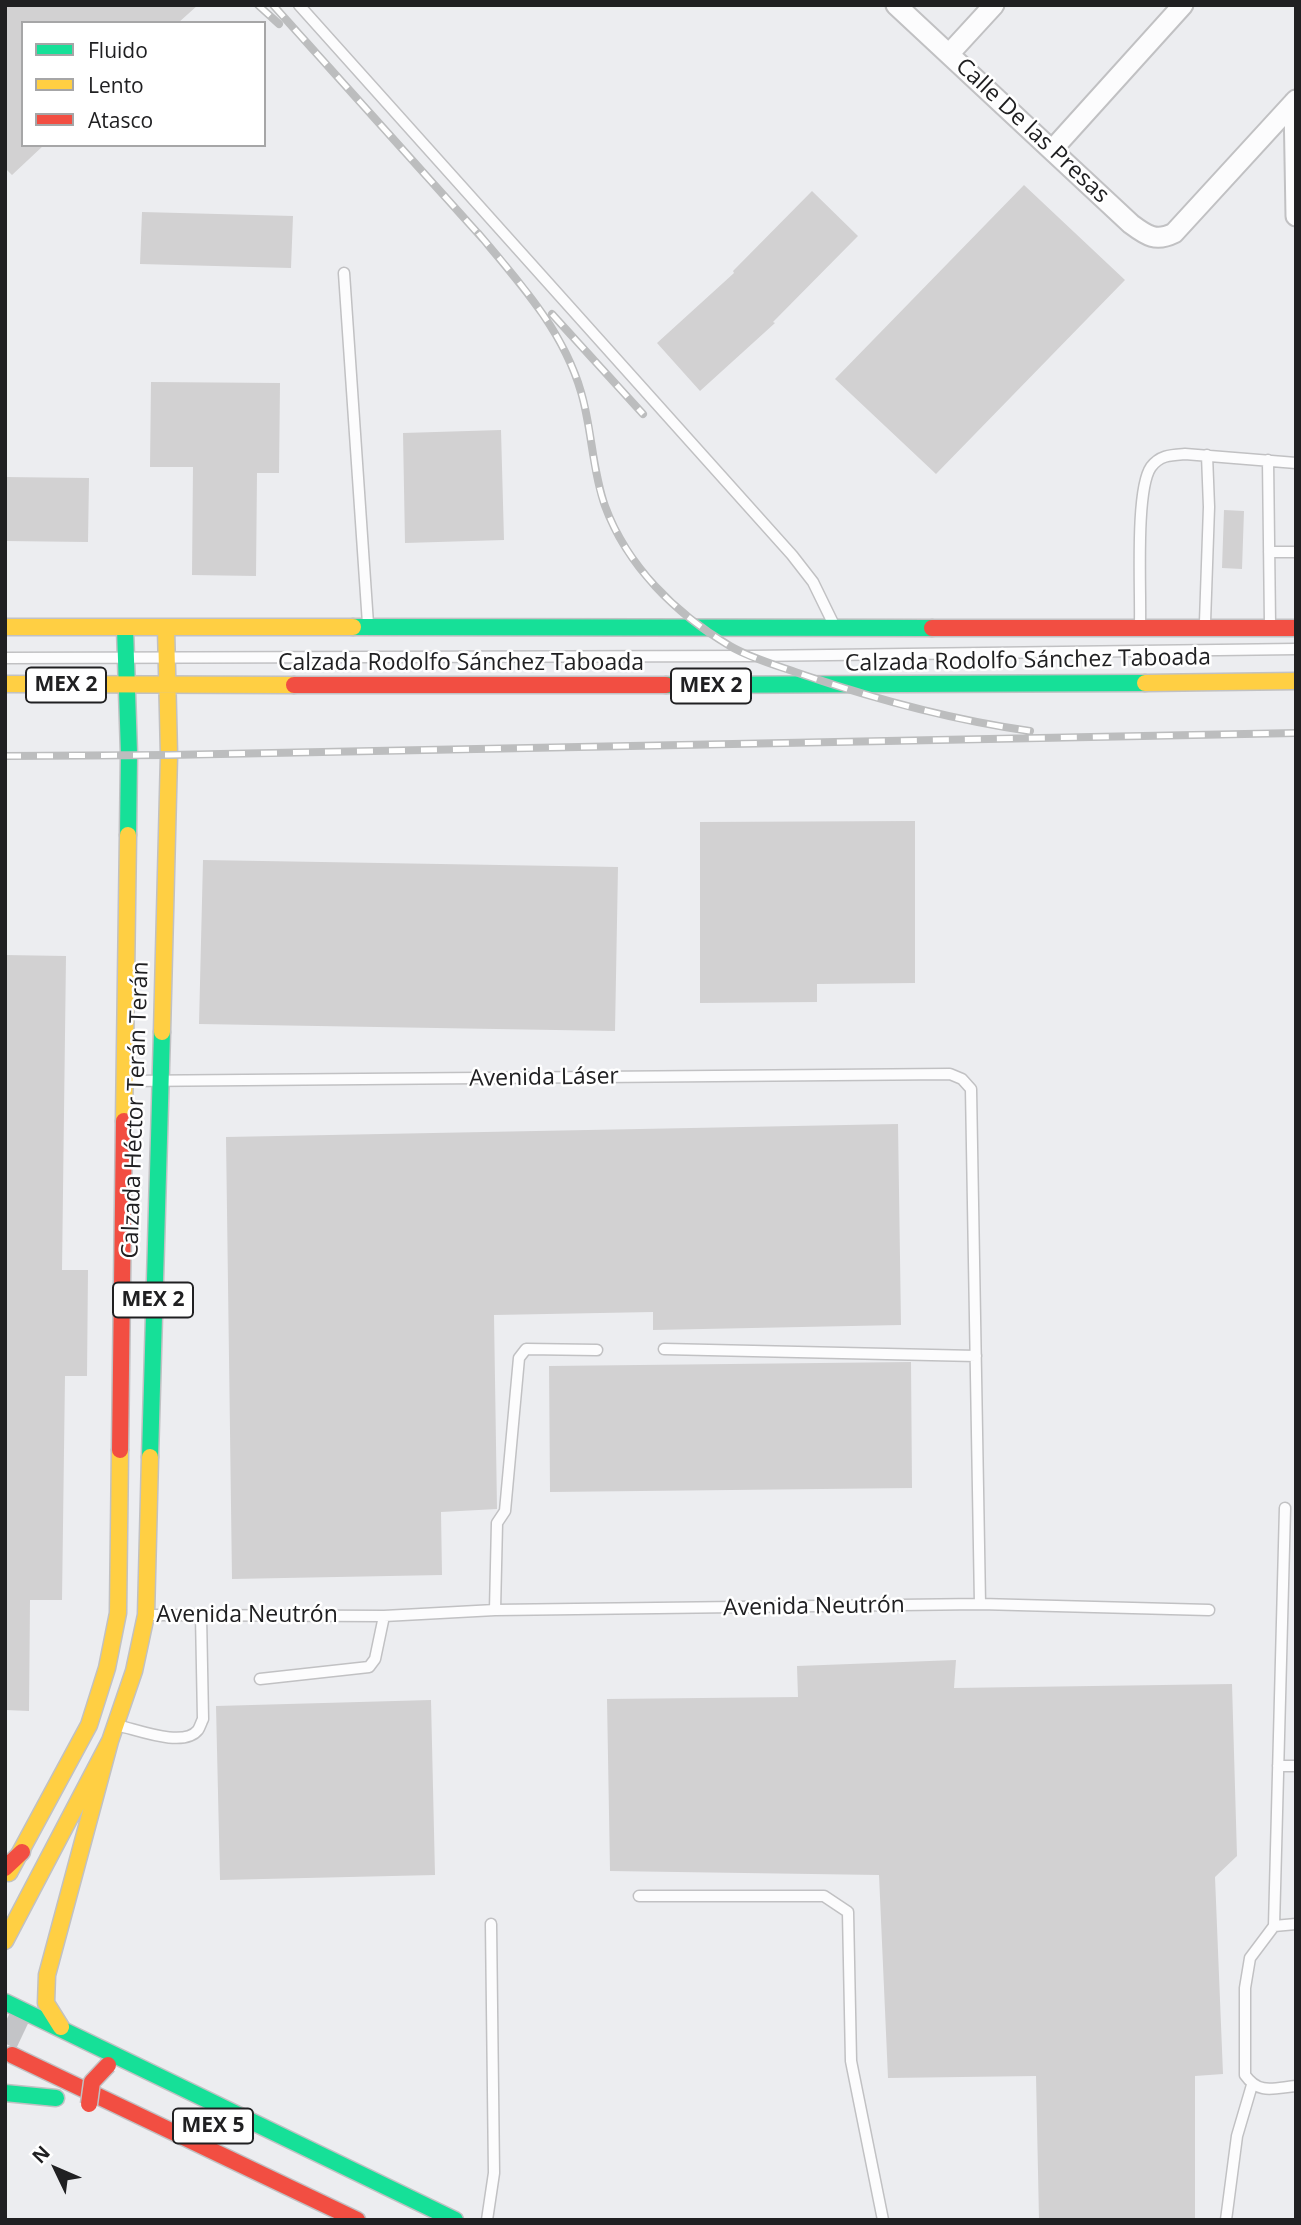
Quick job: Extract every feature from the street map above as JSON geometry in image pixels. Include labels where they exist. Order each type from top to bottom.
[{"type":"main road","name":"Calzada Rodolfo Sánchez Taboada","points":[[5,627],[1296,628]]},
{"type":"main road","name":"Calzada Héctor Terán Terán","points":[[5,1880],[89,1725],[107,1668],[118,1613],[129,754],[125,628]]},
{"type":"main road","name":"Calzada Héctor Terán Terán","points":[[5,1941],[110,1741],[134,1671],[146,1615],[169,755],[166,628]]},
{"type":"main road","name":"Calzada Rodolfo Sánchez Taboada","points":[[5,684],[837,686],[1296,681]]},
{"type":"main road","points":[[61,2027],[46,2006],[44,1994],[47,1975],[110,1741]]},
{"type":"main road","points":[[5,1868],[22,1852]]},
{"type":"main road","points":[[5,2002],[455,2220]]},
{"type":"main road","name":"MEX 5","points":[[12,2055],[357,2220]]},
{"type":"main road","points":[[5,2093],[73,2103],[88,2092],[97,2073],[127,2062]]},
{"type":"main road","points":[[86,2063],[110,2070]]},
{"type":"main road","points":[[15,2078],[100,2117]]},
{"type":"street","name":"Calle De las Presas","points":[[896,5],[1052,150],[1147,235],[1157,239],[1174,233],[1295,101]]},
{"type":"street","points":[[949,54],[994,5]]},
{"type":"street","points":[[1052,150],[1184,5]]},
{"type":"street","points":[[1295,101],[1296,216]]},
{"type":"lane","points":[[299,5],[792,555],[813,582],[835,627]]},
{"type":"lane","points":[[344,273],[368,628]]},
{"type":"lane","points":[[1140,628],[1142,504],[1147,474],[1152,465],[1167,455],[1207,455],[1296,463]]},
{"type":"lane","points":[[1205,628],[1209,507],[1207,455]]},
{"type":"lane","points":[[1268,460],[1270,628]]},
{"type":"lane","points":[[1269,552],[1296,552]]},
{"type":"lane","points":[[5,658],[751,656],[1296,649]]},
{"type":"lane","name":"Avenida Láser","points":[[124,1081],[160,1083],[950,1074],[962,1079],[971,1089],[976,1356]]},
{"type":"lane","points":[[495,1610],[497,1523],[505,1511],[519,1358],[526,1349],[597,1350]]},
{"type":"lane","points":[[664,1349],[976,1356],[981,1604]]},
{"type":"lane","points":[[1285,1508],[1274,1926],[1250,1958],[1245,1988],[1245,2075],[1252,2085],[1265,2090],[1296,2086]]},
{"type":"lane","name":"Avenida Neutrón","points":[[118,1613],[384,1616],[495,1610],[981,1604],[1209,1610]]},
{"type":"lane","points":[[116,1725],[176,1738],[190,1736],[198,1730],[202,1719],[201,1615]]},
{"type":"lane","points":[[260,1679],[369,1667],[375,1659],[384,1616]]},
{"type":"lane","points":[[1278,1766],[1296,1766]]},
{"type":"lane","points":[[639,1896],[824,1896],[848,1912],[851,2061],[883,2220]]},
{"type":"lane","points":[[487,2220],[494,2174],[491,1924]]},
{"type":"lane","points":[[1274,1926],[1296,1924]]},
{"type":"lane","points":[[1226,2220],[1237,2136],[1252,2085]]},
{"type":"building","points":[[5,5],[198,5],[180,21],[21,21],[21,147],[42,147],[12,175],[5,168]]},
{"type":"building","points":[[1024,185],[1125,280],[936,474],[835,379]]},
{"type":"building","points":[[812,191],[858,236],[773,322],[775,323],[700,391],[657,343],[734,273],[733,271]]},
{"type":"building","points":[[142,212],[293,216],[291,268],[140,264]]},
{"type":"building","points":[[151,382],[280,383],[279,473],[257,473],[256,576],[192,575],[193,467],[150,467]]},
{"type":"building","points":[[501,430],[504,540],[405,543],[403,433]]},
{"type":"building","points":[[5,477],[89,478],[88,542],[5,541]]},
{"type":"building","points":[[1224,510],[1244,511],[1242,569],[1222,568]]},
{"type":"building","points":[[915,821],[915,983],[817,984],[817,1002],[700,1003],[700,822]]},
{"type":"building","points":[[203,860],[618,867],[615,1031],[199,1024]]},
{"type":"building","points":[[5,955],[66,956],[62,1270],[88,1270],[87,1376],[65,1376],[62,1600],[30,1600],[29,1711],[5,1710]]},
{"type":"building","points":[[898,1124],[901,1325],[653,1330],[653,1312],[494,1315],[497,1509],[441,1512],[442,1575],[232,1579],[226,1137]]},
{"type":"building","points":[[911,1362],[912,1488],[550,1492],[549,1366]]},
{"type":"building","points":[[956,1660],[954,1688],[1232,1684],[1237,1856],[1215,1877],[1223,2074],[1195,2076],[1195,2220],[1039,2220],[1036,2076],[888,2078],[879,1875],[610,1871],[607,1699],[798,1697],[797,1666]]},
{"type":"building","points":[[431,1700],[435,1875],[220,1880],[216,1706]]},
{"type":"tunnel","points":[[5,2023],[24,2032]]},
{"type":"railway","points":[[258,5],[279,24]]},
{"type":"railway","points":[[273,5],[483,239]]},
{"type":"railway","points":[[478,233],[538,308],[563,348],[581,392],[597,478],[614,528],[640,568],[673,603],[730,646],[766,662],[916,708],[1030,731]]},
{"type":"railway","points":[[552,314],[643,414]]},
{"type":"railway","points":[[5,756],[1296,733]]},
{"type":"traffic: fast","points":[[353,627],[932,628]]},
{"type":"traffic: fast","points":[[125,628],[129,754],[128,835]]},
{"type":"traffic: fast","points":[[666,685],[1145,683]]},
{"type":"traffic: fast","points":[[150,1457],[162,1032]]},
{"type":"traffic: fast","points":[[5,2002],[455,2220]]},
{"type":"traffic: fast","points":[[5,2093],[56,2098]]},
{"type":"traffic: slow","points":[[5,627],[353,627]]},
{"type":"traffic: slow","points":[[162,1032],[169,755],[166,628]]},
{"type":"traffic: slow","points":[[1145,683],[1296,681]]},
{"type":"traffic: slow","points":[[5,684],[294,685]]},
{"type":"traffic: slow","points":[[124,1121],[128,835]]},
{"type":"traffic: slow","points":[[9,1873],[89,1725],[107,1668],[118,1613],[120,1450]]},
{"type":"traffic: slow","points":[[5,1941],[110,1741],[134,1671],[146,1615],[150,1457]]},
{"type":"traffic: slow","points":[[61,2027],[46,2003],[47,1975],[110,1741]]},
{"type":"traffic: jam","points":[[932,628],[1296,628]]},
{"type":"traffic: jam","points":[[294,685],[666,685]]},
{"type":"traffic: jam","points":[[120,1450],[124,1121]]},
{"type":"traffic: jam","points":[[5,1868],[22,1852]]},
{"type":"traffic: jam","points":[[12,2055],[357,2220]]},
{"type":"traffic: jam","points":[[89,2104],[92,2082],[108,2065]]}]
